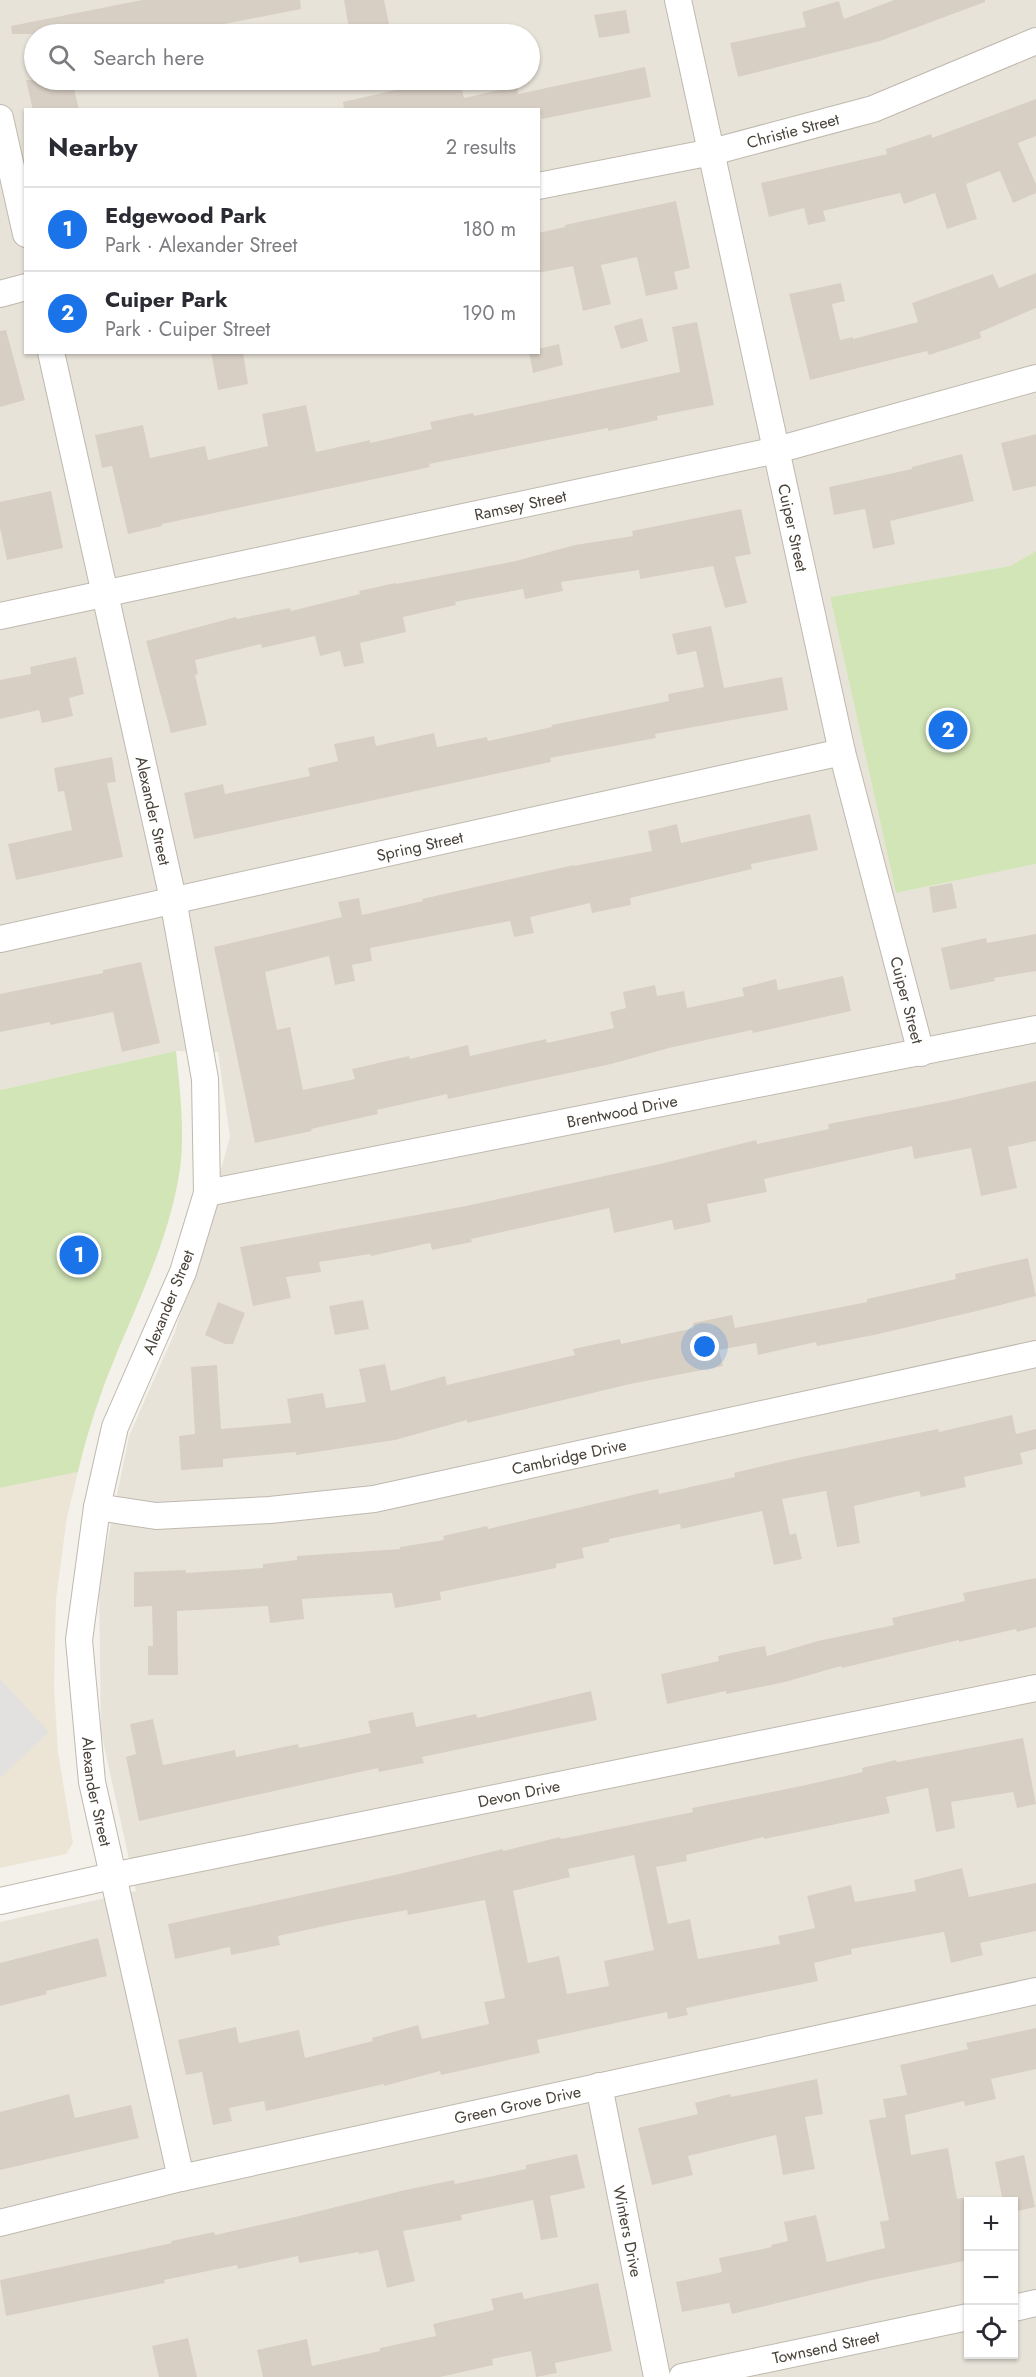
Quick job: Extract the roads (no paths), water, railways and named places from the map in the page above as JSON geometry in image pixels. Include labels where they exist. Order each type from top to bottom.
[{"type":"street","name":"Cuiper Street","points":[[678,0],[842,752],[921,1053]]},
{"type":"street","name":"Christie Street","points":[[540,186],[712,152],[873,109],[1036,41]]},
{"type":"street","points":[[0,118],[24,225]]},
{"type":"street","points":[[0,294],[24,288]]},
{"type":"street","name":"Alexander Street","points":[[51,354],[173,899],[205,1079],[207,1193],[183,1272],[116,1427],[97,1507],[79,1640],[92,1782],[181,2178]]},
{"type":"street","name":"Ramsey Street","points":[[0,616],[777,450],[1036,378]]},
{"type":"street","name":"Spring Street","points":[[0,939],[842,752]]},
{"type":"street","name":"Brentwood Drive","points":[[207,1193],[1036,1029]]},
{"type":"street","name":"Cambridge Drive","points":[[97,1507],[156,1516],[270,1510],[374,1499],[1036,1354]]},
{"type":"street","name":"Devon Drive","points":[[0,1901],[112,1876],[1036,1688]]},
{"type":"street","name":"Green Grove Drive","points":[[0,2223],[181,2178],[1036,1991]]},
{"type":"street","name":"Winters Drive","points":[[599,2086],[657,2377]]},
{"type":"street","points":[[1018,2307],[1036,2303]]},
{"type":"street","name":"Townsend Street","points":[[682,2377],[964,2318]]},
{"type":"place","name":"Cuiper Park","points":[[948,730]]},
{"type":"place","name":"Edgewood Park","points":[[79,1255]]}]
